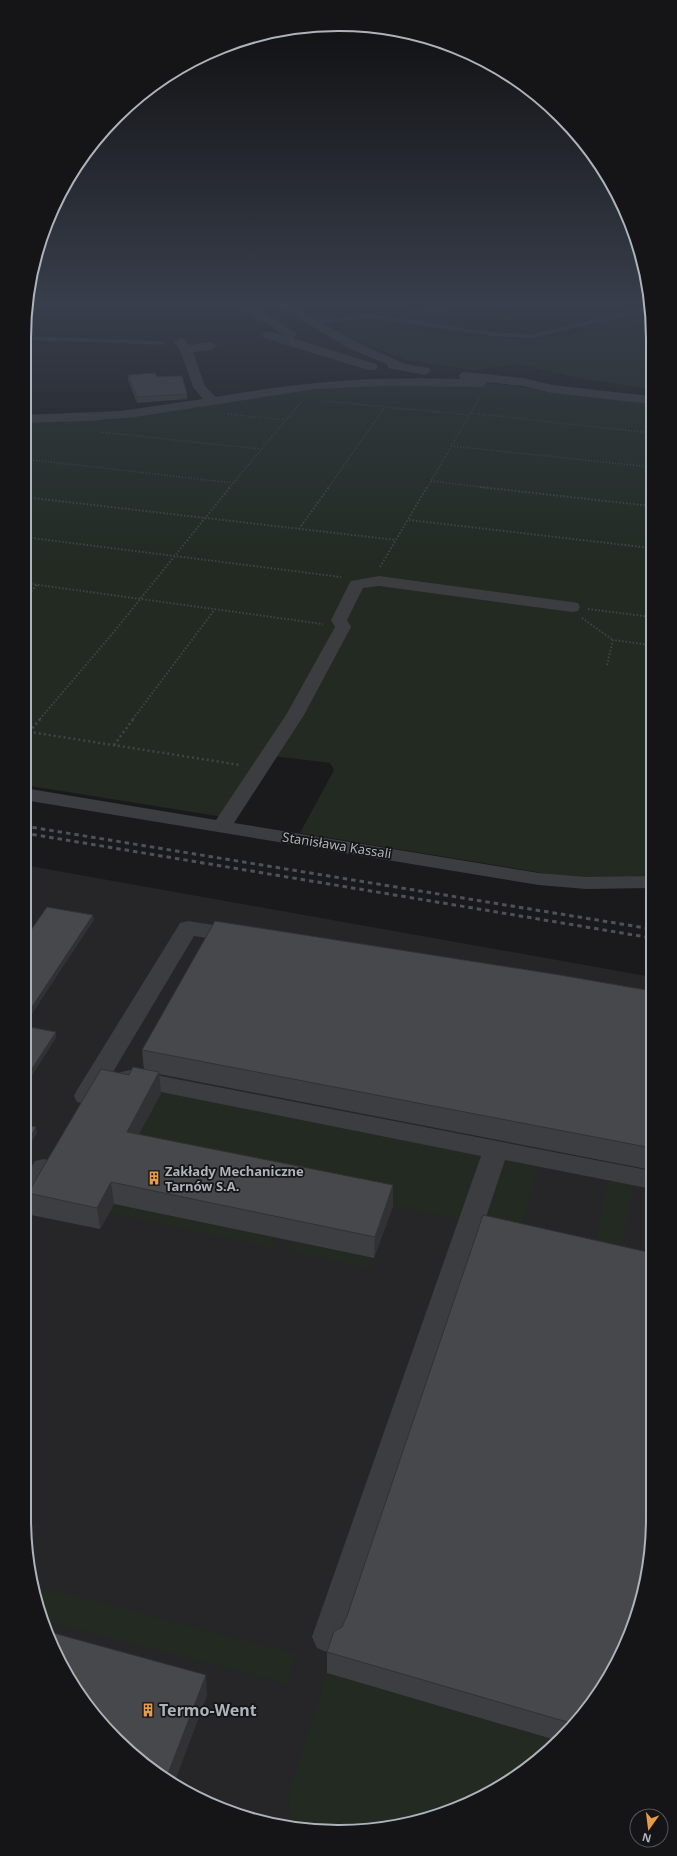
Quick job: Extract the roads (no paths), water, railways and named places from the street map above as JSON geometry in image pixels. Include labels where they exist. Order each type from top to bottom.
[{"type":"street","points":[[203,391],[213,401]]},
{"type":"street","points":[[31,419],[118,415],[275,391]]},
{"type":"street","points":[[566,391],[646,400]]},
{"type":"street","points":[[222,826],[295,715],[343,627],[339,620],[357,584],[375,576],[575,608]]},
{"type":"street","name":"Stanisława Kassali","points":[[31,795],[539,879],[586,883],[646,882]]},
{"type":"street","points":[[76,1113],[188,928],[259,939]]},
{"type":"street","points":[[100,1072],[646,1179]]},
{"type":"street","points":[[31,1190],[56,1147]]},
{"type":"street","points":[[329,1637],[496,1150]]},
{"type":"railway","points":[[31,827],[646,928]]},
{"type":"railway","points":[[31,834],[646,937]]},
{"type":"place","name":"Zakłady Mechaniczne Tarnów S.A.","points":[[154,1178]]},
{"type":"place","name":"Termo-Went","points":[[148,1710]]}]
